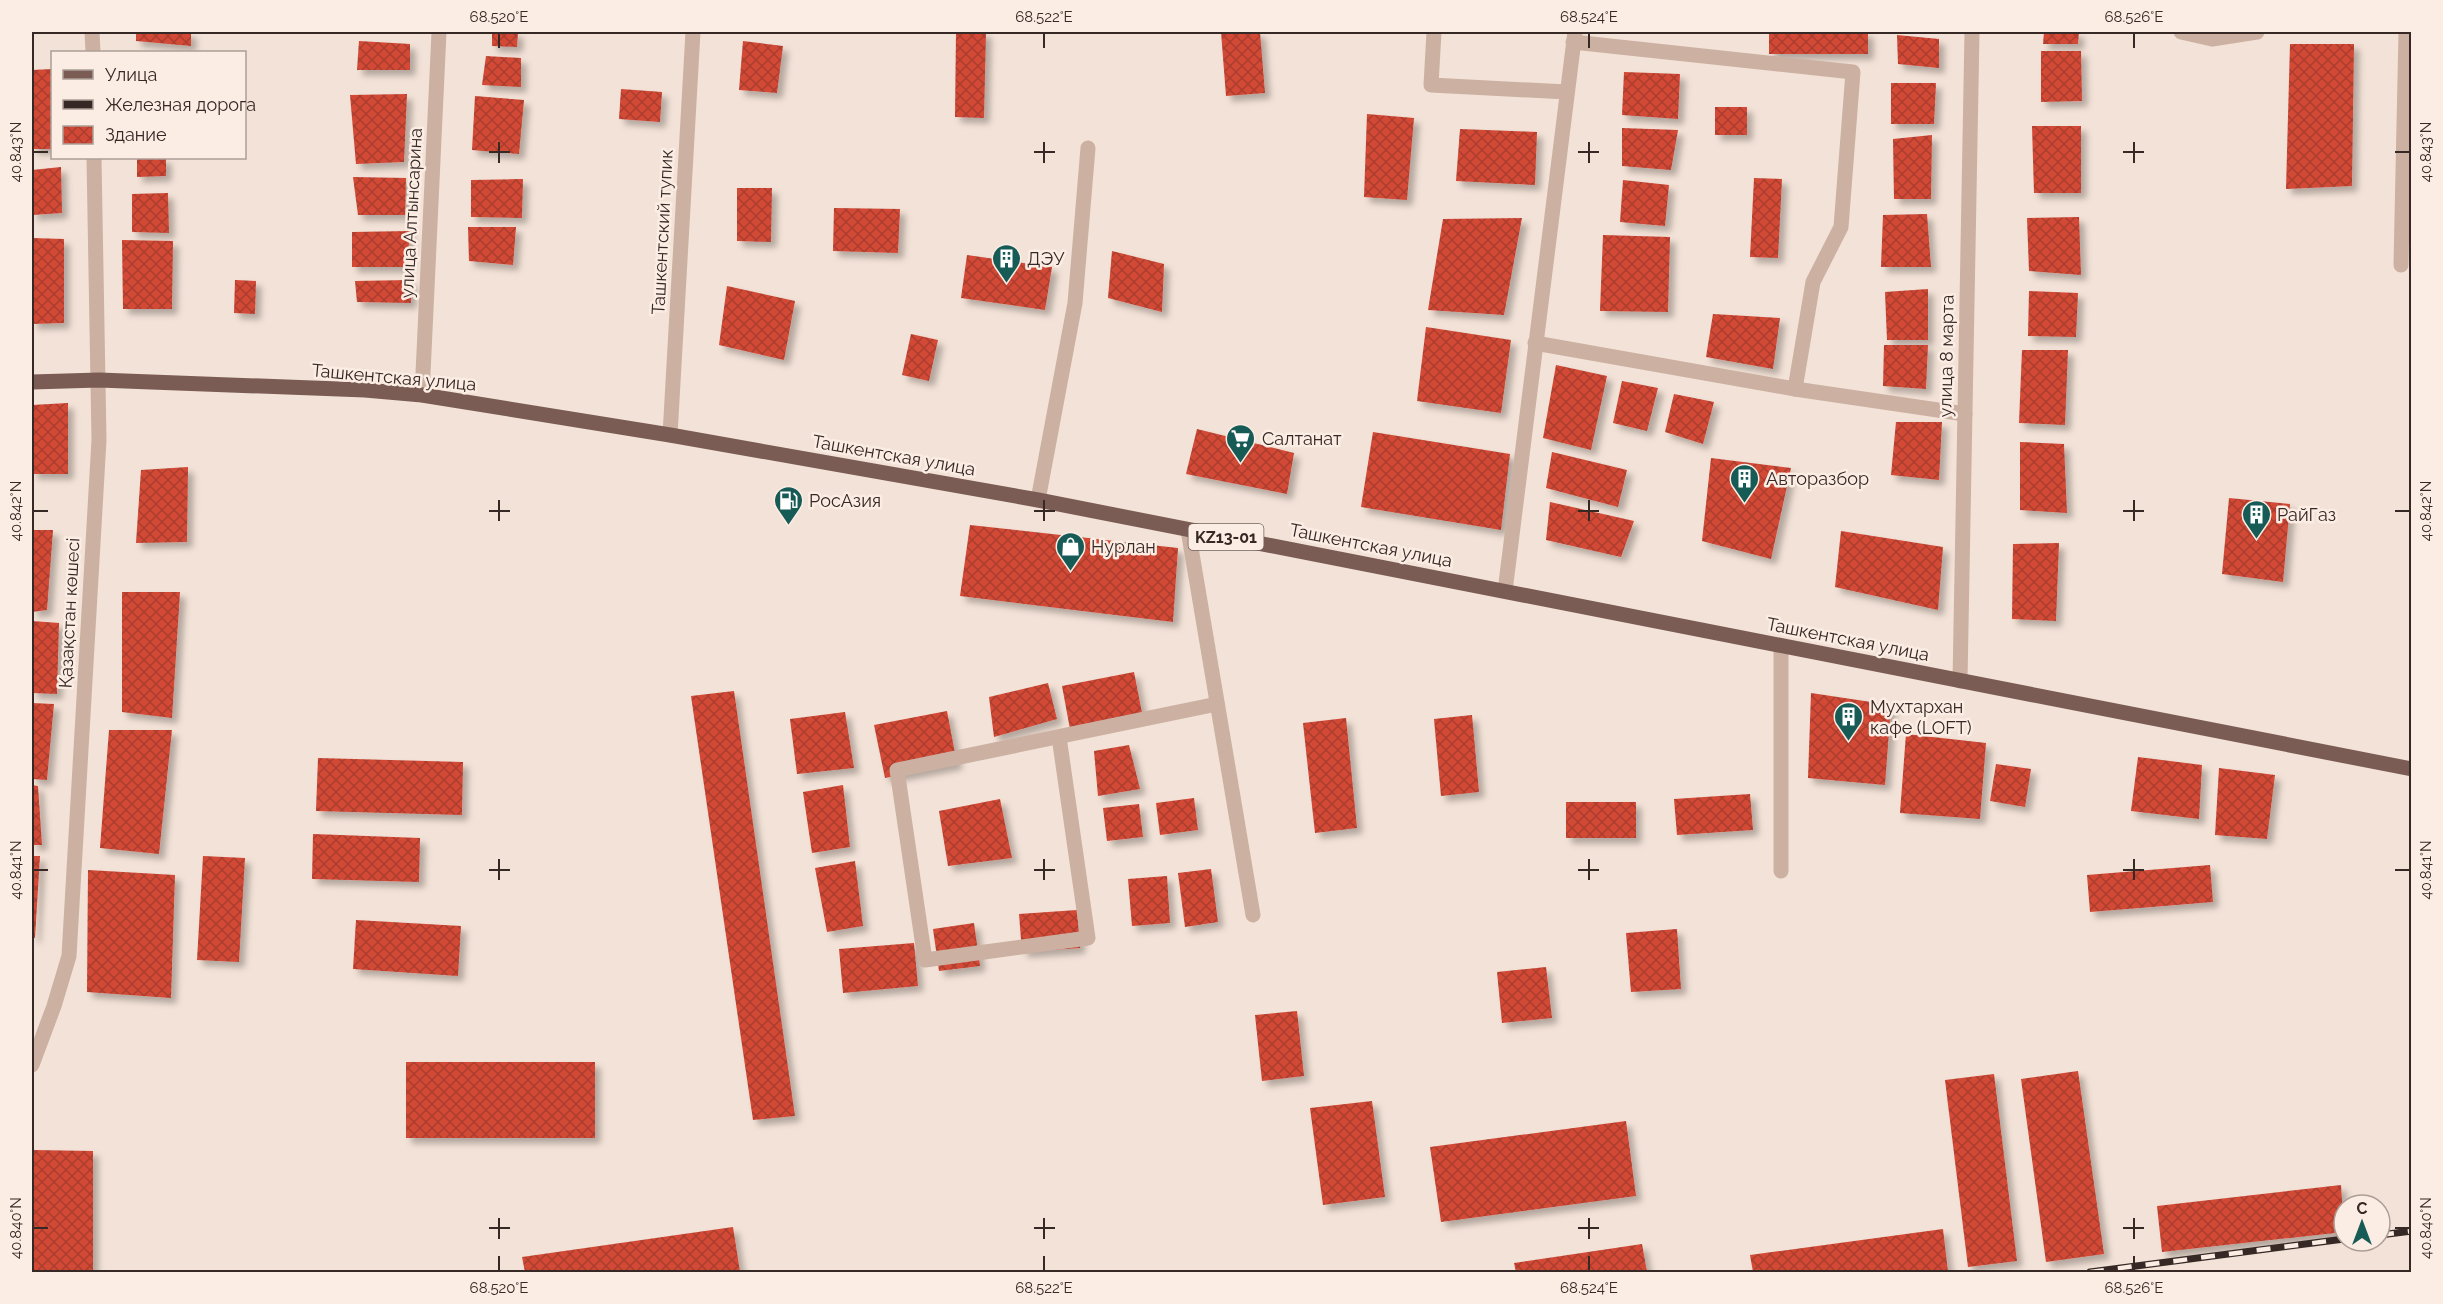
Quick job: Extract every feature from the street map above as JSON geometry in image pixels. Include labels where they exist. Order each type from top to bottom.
[{"type":"main road","name":"Ташкентская улица","points":[[32,382],[99,380],[365,390],[422,395],[670,435],[1038,500],[2412,768]]},
{"type":"street","points":[[92,32],[93,51]]},
{"type":"street","name":"улица Алтынсарина","points":[[422,395],[439,32]]},
{"type":"street","name":"Ташкентский тупик","points":[[670,435],[693,32]]},
{"type":"street","points":[[1434,32],[1431,85],[1567,92]]},
{"type":"street","name":"улица 8 марта","points":[[1960,681],[1972,32]]},
{"type":"street","points":[[2181,32],[2212,39],[2258,32]]},
{"type":"street","points":[[2401,265],[2409,65],[2406,32]]},
{"type":"street","points":[[1506,591],[1574,37],[1853,72],[1841,227],[1813,282],[1795,389]]},
{"type":"street","points":[[1038,500],[1075,303],[1088,148]]},
{"type":"street","name":"Қазақстан көшесі","points":[[32,1065],[54,1006],[69,956],[99,440],[94,159]]},
{"type":"street","points":[[1535,343],[1795,389],[1965,414]]},
{"type":"street","points":[[1188,530],[1253,915]]},
{"type":"street","points":[[1781,646],[1781,871]]},
{"type":"street","points":[[1059,736],[1088,938],[925,960],[897,770],[1059,736],[1217,704]]},
{"type":"building","points":[[136,32],[191,32],[191,46],[136,41]]},
{"type":"building","points":[[492,32],[518,32],[517,47],[492,46]]},
{"type":"building","points":[[956,32],[986,32],[984,118],[955,117]]},
{"type":"building","points":[[1221,32],[1260,32],[1265,93],[1226,96]]},
{"type":"building","points":[[1769,32],[1868,32],[1868,54],[1769,54]]},
{"type":"building","points":[[2044,32],[2079,32],[2078,44],[2043,44]]},
{"type":"building","points":[[1897,35],[1939,39],[1939,68],[1898,64]]},
{"type":"building","points":[[359,41],[410,44],[410,70],[357,70]]},
{"type":"building","points":[[743,41],[783,46],[777,93],[739,90]]},
{"type":"building","points":[[2290,44],[2354,44],[2352,186],[2286,189]]},
{"type":"building","points":[[2041,51],[2081,51],[2082,101],[2041,102]]},
{"type":"building","points":[[486,56],[521,58],[521,87],[482,85]]},
{"type":"building","points":[[51,69],[51,149],[32,149],[32,70]]},
{"type":"building","points":[[1624,72],[1680,74],[1678,119],[1622,115]]},
{"type":"building","points":[[1891,83],[1936,83],[1934,124],[1891,124]]},
{"type":"building","points":[[621,89],[662,92],[660,122],[619,119]]},
{"type":"building","points":[[407,94],[404,162],[356,164],[350,95]]},
{"type":"building","points":[[475,96],[524,100],[519,154],[472,150]]},
{"type":"building","points":[[1715,107],[1747,107],[1747,135],[1715,135]]},
{"type":"building","points":[[1367,114],[1414,118],[1407,200],[1364,197]]},
{"type":"building","points":[[2032,126],[2081,126],[2081,193],[2034,193]]},
{"type":"building","points":[[1622,128],[1678,130],[1671,170],[1622,166]]},
{"type":"building","points":[[1460,129],[1537,132],[1535,185],[1456,181]]},
{"type":"building","points":[[1932,135],[1931,199],[1894,199],[1893,139]]},
{"type":"building","points":[[137,159],[166,159],[166,176],[137,177]]},
{"type":"building","points":[[61,167],[62,213],[32,215],[32,170]]},
{"type":"building","points":[[353,177],[406,178],[405,215],[358,215]]},
{"type":"building","points":[[1754,178],[1782,179],[1778,258],[1750,257]]},
{"type":"building","points":[[523,179],[522,218],[471,217],[471,180]]},
{"type":"building","points":[[1623,180],[1669,185],[1665,226],[1620,222]]},
{"type":"building","points":[[737,188],[772,188],[771,242],[737,241]]},
{"type":"building","points":[[168,193],[169,233],[132,232],[132,194]]},
{"type":"building","points":[[834,208],[900,209],[898,253],[833,251]]},
{"type":"building","points":[[1927,214],[1931,267],[1881,267],[1883,215]]},
{"type":"building","points":[[2079,217],[2081,275],[2029,271],[2027,218]]},
{"type":"building","points":[[1522,218],[1504,315],[1428,310],[1443,219]]},
{"type":"building","points":[[468,227],[516,227],[513,265],[469,261]]},
{"type":"building","points":[[410,231],[407,267],[352,267],[352,232]]},
{"type":"building","points":[[1603,235],[1670,237],[1668,312],[1600,311]]},
{"type":"building","points":[[32,238],[64,239],[64,323],[32,324]]},
{"type":"building","points":[[122,240],[173,241],[172,309],[123,309]]},
{"type":"building","name":"ДЭУ","points":[[1112,251],[1164,264],[1162,312],[1108,298]]},
{"type":"building","name":"ДЭУ","points":[[967,255],[1052,267],[1045,310],[961,298]]},
{"type":"building","points":[[235,280],[256,281],[255,314],[234,313]]},
{"type":"building","points":[[411,280],[411,303],[357,302],[355,281]]},
{"type":"building","points":[[727,286],[795,301],[784,360],[719,345]]},
{"type":"building","points":[[1928,289],[1928,340],[1887,340],[1885,292]]},
{"type":"building","points":[[2029,291],[2078,293],[2076,337],[2028,336]]},
{"type":"building","points":[[1713,314],[1780,318],[1773,369],[1706,357]]},
{"type":"building","points":[[1426,327],[1511,340],[1501,413],[1417,401]]},
{"type":"building","points":[[911,334],[938,340],[929,381],[902,375]]},
{"type":"building","points":[[1884,345],[1928,345],[1926,389],[1883,386]]},
{"type":"building","points":[[2022,350],[2068,350],[2065,425],[2019,423]]},
{"type":"building","points":[[1556,365],[1607,376],[1591,450],[1543,438]]},
{"type":"building","points":[[1622,381],[1658,388],[1647,431],[1613,423]]},
{"type":"building","points":[[1674,394],[1714,402],[1703,444],[1665,432]]},
{"type":"building","points":[[68,403],[68,474],[32,474],[32,405]]},
{"type":"building","points":[[1896,422],[1942,422],[1939,480],[1891,475]]},
{"type":"building","name":"Салтанат","points":[[1197,429],[1294,453],[1287,494],[1186,474]]},
{"type":"building","points":[[1373,432],[1510,454],[1501,530],[1361,507]]},
{"type":"building","points":[[2020,442],[2064,444],[2067,513],[2020,510]]},
{"type":"building","points":[[1552,452],[1627,470],[1618,507],[1546,488]]},
{"type":"building","name":"Авторазбор","points":[[1711,458],[1791,468],[1771,559],[1702,541]]},
{"type":"building","points":[[188,467],[187,542],[136,543],[141,470]]},
{"type":"building","name":"РайГаз","points":[[2229,498],[2290,504],[2283,582],[2222,574]]},
{"type":"building","points":[[1550,502],[1634,521],[1621,557],[1546,540]]},
{"type":"building","name":"Нурлан","points":[[970,525],[1178,548],[1173,622],[960,596]]},
{"type":"building","points":[[32,530],[53,530],[47,610],[32,612]]},
{"type":"building","points":[[1841,531],[1943,547],[1938,610],[1835,587]]},
{"type":"building","points":[[2059,543],[2056,621],[2012,619],[2013,544]]},
{"type":"building","points":[[122,592],[180,592],[172,718],[122,712]]},
{"type":"building","points":[[32,621],[59,623],[57,694],[32,693]]},
{"type":"building","points":[[1134,672],[1142,713],[1070,729],[1062,686]]},
{"type":"building","points":[[1048,683],[1057,719],[994,737],[989,697]]},
{"type":"building","points":[[734,691],[795,1116],[753,1120],[691,696]]},
{"type":"building","name":"Мухтархан кафе (LOFT)","points":[[1811,693],[1891,705],[1885,785],[1808,778]]},
{"type":"building","points":[[32,703],[54,704],[47,780],[32,779]]},
{"type":"building","points":[[947,711],[957,764],[885,778],[874,725]]},
{"type":"building","points":[[845,712],[854,768],[797,774],[790,719]]},
{"type":"building","points":[[1472,715],[1479,792],[1441,796],[1434,719]]},
{"type":"building","points":[[1346,718],[1357,828],[1315,833],[1303,723]]},
{"type":"building","points":[[109,730],[172,730],[159,854],[100,848]]},
{"type":"building","points":[[1906,734],[1986,743],[1980,819],[1900,813]]},
{"type":"building","points":[[1129,745],[1140,789],[1098,796],[1094,751]]},
{"type":"building","points":[[2138,757],[2202,765],[2199,819],[2131,811]]},
{"type":"building","points":[[318,758],[463,762],[462,815],[316,811]]},
{"type":"building","points":[[1996,764],[2031,769],[2025,807],[1990,801]]},
{"type":"building","points":[[2219,768],[2275,775],[2267,839],[2215,835]]},
{"type":"building","points":[[32,785],[38,786],[42,845],[32,845]]},
{"type":"building","points":[[843,785],[850,847],[812,853],[803,792]]},
{"type":"building","points":[[1750,794],[1753,830],[1677,835],[1674,799]]},
{"type":"building","points":[[1194,798],[1198,830],[1160,835],[1156,803]]},
{"type":"building","points":[[1000,799],[1012,858],[948,866],[939,811]]},
{"type":"building","points":[[1566,802],[1636,802],[1636,838],[1566,838]]},
{"type":"building","points":[[1139,804],[1143,837],[1107,841],[1103,808]]},
{"type":"building","points":[[313,834],[420,838],[419,882],[312,879]]},
{"type":"building","points":[[32,856],[40,856],[35,938],[32,937]]},
{"type":"building","points":[[203,856],[245,858],[239,962],[197,960]]},
{"type":"building","points":[[855,861],[863,926],[827,932],[815,868]]},
{"type":"building","points":[[2210,865],[2213,902],[2090,912],[2087,875]]},
{"type":"building","points":[[1211,869],[1218,922],[1185,927],[1178,873]]},
{"type":"building","points":[[88,870],[175,875],[171,998],[87,992]]},
{"type":"building","points":[[1167,876],[1170,923],[1132,926],[1128,879]]},
{"type":"building","points":[[1077,910],[1080,948],[1022,952],[1019,914]]},
{"type":"building","points":[[356,920],[461,926],[458,976],[353,969]]},
{"type":"building","points":[[974,923],[980,966],[939,971],[933,929]]},
{"type":"building","points":[[1677,929],[1681,989],[1631,992],[1626,933]]},
{"type":"building","points":[[914,943],[918,986],[843,993],[839,949]]},
{"type":"building","points":[[1546,967],[1552,1018],[1502,1023],[1497,972]]},
{"type":"building","points":[[1297,1011],[1304,1076],[1262,1081],[1255,1015]]},
{"type":"building","points":[[406,1062],[595,1062],[595,1138],[406,1138]]},
{"type":"building","points":[[2078,1071],[2104,1254],[2046,1262],[2021,1079]]},
{"type":"building","points":[[1994,1074],[2017,1261],[1968,1267],[1945,1080]]},
{"type":"building","points":[[1372,1101],[1385,1197],[1323,1205],[1310,1108]]},
{"type":"building","points":[[1626,1121],[1636,1196],[1441,1222],[1430,1147]]},
{"type":"building","points":[[32,1150],[93,1151],[93,1272],[32,1272]]},
{"type":"building","points":[[2341,1185],[2342,1193],[2332,1193],[2332,1233],[2162,1252],[2157,1206]]},
{"type":"building","points":[[733,1227],[740,1272],[525,1272],[522,1257]]},
{"type":"building","points":[[1943,1229],[1948,1272],[1753,1272],[1750,1255]]},
{"type":"building","points":[[1642,1244],[1647,1272],[1516,1272],[1514,1263]]},
{"type":"railway","points":[[2392,1234],[2412,1231]]},
{"type":"railway","points":[[2090,1272],[2332,1241]]},
{"type":"place","name":"ДЭУ","points":[[1006,284]]},
{"type":"place","name":"Салтанат","points":[[1241,464]]},
{"type":"place","name":"Авторазбор","points":[[1745,504]]},
{"type":"place","name":"РосАзия","points":[[788,526]]},
{"type":"place","name":"РайГаз","points":[[2256,540]]},
{"type":"place","name":"Нурлан","points":[[1070,572]]},
{"type":"place","name":"Мухтархан кафе (LOFT)","points":[[1849,742]]}]
